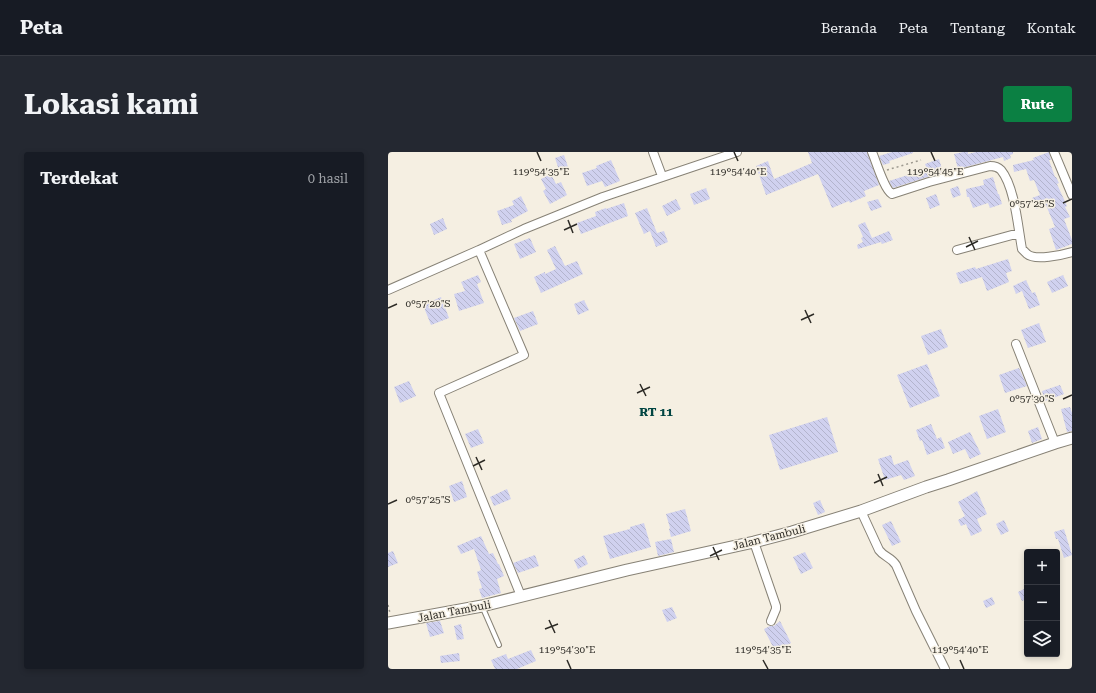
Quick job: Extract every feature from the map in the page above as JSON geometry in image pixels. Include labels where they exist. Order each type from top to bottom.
[{"type":"street","points":[[653,152],[662,176]]},
{"type":"street","points":[[388,290],[572,209],[662,176],[736,152]]},
{"type":"street","points":[[872,152],[879,172],[889,192],[892,194],[929,182],[995,166],[1001,170],[1009,186],[1022,249],[1026,254],[1035,257],[1057,256],[1072,252]]},
{"type":"street","points":[[1054,152],[1072,195]]},
{"type":"street","points":[[957,250],[1019,233]]},
{"type":"street","points":[[479,250],[524,355],[439,393],[521,596]]},
{"type":"street","points":[[1016,344],[1055,443]]},
{"type":"street","name":"Jalan Tambuli","points":[[388,623],[482,606],[627,570],[754,542],[792,532],[861,511],[926,487],[1072,438]]},
{"type":"street","points":[[861,511],[878,550],[892,560],[896,565],[916,611],[945,669]]},
{"type":"street","points":[[754,542],[776,606],[771,620]]},
{"type":"lane","points":[[482,606],[499,645]]},
{"type":"path","points":[[879,172],[921,160]]},
{"type":"building","points":[[808,152],[867,152],[879,185],[864,191],[866,196],[850,203],[849,201],[832,208],[818,174],[766,195],[756,166],[768,161],[774,179],[812,163]]},
{"type":"building","points":[[892,152],[913,153],[889,161],[890,163],[883,165],[879,156]]},
{"type":"building","points":[[968,152],[968,154],[976,152],[1013,152],[1013,154],[1010,155],[1011,158],[1004,161],[1003,157],[958,169],[954,154]]},
{"type":"building","points":[[1049,152],[1051,160],[1049,160],[1055,177],[1059,183],[1057,184],[1067,206],[1065,207],[1070,217],[1064,219],[1072,240],[1072,244],[1056,250],[1049,229],[1055,227],[1046,205],[1036,209],[1032,198],[1040,195],[1034,180],[1030,181],[1026,169],[1014,172],[1013,165],[1034,160],[1033,158]]},
{"type":"building","points":[[564,155],[568,167],[559,170],[555,158]]},
{"type":"building","points":[[939,159],[943,172],[893,188],[889,181],[927,169],[925,164]]},
{"type":"building","points":[[611,160],[620,181],[605,187],[602,181],[587,186],[582,173],[597,168],[596,166]]},
{"type":"building","points":[[551,174],[556,184],[561,182],[567,195],[550,204],[543,191],[546,189],[541,179]]},
{"type":"building","points":[[993,177],[1002,204],[990,208],[988,203],[973,208],[969,197],[967,197],[966,189],[984,185],[983,180]]},
{"type":"building","points":[[958,186],[961,195],[953,198],[950,189]]},
{"type":"building","points":[[706,188],[710,199],[694,205],[690,194]]},
{"type":"building","points":[[936,194],[940,205],[930,209],[926,198]]},
{"type":"building","points":[[521,196],[528,211],[511,220],[512,222],[502,225],[497,211],[514,205],[512,201]]},
{"type":"building","points":[[676,199],[681,209],[667,216],[662,206]]},
{"type":"building","points":[[878,199],[882,207],[871,211],[867,202]]},
{"type":"building","points":[[624,203],[628,216],[581,234],[577,223],[596,216],[595,212]]},
{"type":"building","points":[[647,208],[657,233],[664,231],[668,242],[656,247],[650,231],[644,234],[635,213]]},
{"type":"building","points":[[443,218],[447,229],[434,235],[430,224]]},
{"type":"building","points":[[865,222],[872,238],[889,231],[893,240],[858,249],[857,245],[863,242],[861,238],[863,237],[858,225]]},
{"type":"building","points":[[530,238],[536,252],[520,259],[514,244]]},
{"type":"building","points":[[555,246],[565,266],[577,261],[583,274],[541,293],[534,277],[556,269],[547,250]]},
{"type":"building","points":[[1008,259],[1012,271],[1006,273],[1009,282],[987,291],[982,277],[960,284],[956,273],[975,267],[976,269]]},
{"type":"building","points":[[478,275],[481,282],[477,284],[484,303],[459,311],[454,294],[465,291],[461,282]]},
{"type":"building","points":[[1063,275],[1068,286],[1052,293],[1047,282]]},
{"type":"building","points":[[1026,280],[1032,293],[1035,292],[1040,305],[1029,309],[1022,291],[1016,294],[1013,286]]},
{"type":"building","points":[[441,297],[449,318],[431,325],[423,305]]},
{"type":"building","points":[[584,300],[589,310],[578,315],[574,304]]},
{"type":"building","points":[[533,311],[538,324],[520,331],[514,318]]},
{"type":"building","points":[[1039,323],[1046,342],[1028,348],[1021,330]]},
{"type":"building","points":[[941,329],[948,347],[928,355],[921,336]]},
{"type":"building","points":[[927,364],[940,396],[910,408],[897,375]]},
{"type":"building","points":[[1019,368],[1027,386],[1005,393],[999,375]]},
{"type":"building","points":[[409,381],[416,396],[400,403],[394,387]]},
{"type":"building","points":[[1060,385],[1064,394],[1045,401],[1042,391]]},
{"type":"building","points":[[1070,407],[1072,413],[1072,431],[1067,432],[1061,409]]},
{"type":"building","points":[[998,409],[1006,432],[987,439],[979,416]]},
{"type":"building","points":[[827,417],[838,452],[780,470],[769,435]]},
{"type":"building","points":[[931,424],[937,439],[941,437],[945,448],[927,455],[922,440],[920,441],[916,430]]},
{"type":"building","points":[[1038,427],[1042,439],[1032,443],[1028,431]]},
{"type":"building","points":[[478,429],[484,443],[471,448],[465,434]]},
{"type":"building","points":[[970,432],[981,454],[970,459],[965,449],[953,454],[948,442]]},
{"type":"building","points":[[891,455],[894,465],[908,460],[915,476],[904,480],[901,475],[885,480],[878,459]]},
{"type":"building","points":[[462,481],[467,497],[454,502],[449,486]]},
{"type":"building","points":[[507,489],[511,499],[494,506],[490,497]]},
{"type":"building","points":[[977,491],[987,514],[977,519],[982,531],[971,536],[966,524],[961,526],[958,520],[965,516],[958,502]]},
{"type":"building","points":[[820,500],[825,512],[818,515],[813,503]]},
{"type":"building","points":[[685,509],[691,531],[671,537],[666,514]]},
{"type":"building","points":[[1004,520],[1009,531],[1001,535],[996,524]]},
{"type":"building","points":[[891,521],[901,542],[892,546],[882,525]]},
{"type":"building","points":[[644,523],[651,547],[610,559],[603,536],[630,529],[630,527]]},
{"type":"building","points":[[1064,529],[1072,555],[1064,558],[1058,539],[1056,539],[1054,532]]},
{"type":"building","points":[[481,536],[489,554],[493,553],[504,576],[497,579],[501,593],[482,598],[479,589],[482,588],[477,572],[481,570],[474,549],[461,554],[457,546]]},
{"type":"building","points":[[671,539],[674,552],[658,556],[655,542]]},
{"type":"building","points":[[393,551],[398,563],[388,567],[388,553]]},
{"type":"building","points":[[805,552],[813,568],[801,574],[793,557]]},
{"type":"building","points":[[535,555],[539,566],[518,573],[513,563]]},
{"type":"building","points":[[584,555],[588,564],[578,569],[574,560]]},
{"type":"building","points":[[1024,589],[1024,600],[1022,601],[1018,592]]},
{"type":"building","points":[[992,597],[995,604],[986,608],[983,601]]},
{"type":"building","points":[[672,607],[677,618],[667,622],[662,610]]},
{"type":"building","points":[[440,621],[444,633],[430,637],[426,623]]},
{"type":"building","points":[[780,621],[791,643],[775,651],[764,629],[774,626]]},
{"type":"building","points":[[461,624],[464,639],[457,640],[454,626]]},
{"type":"building","points":[[531,650],[536,661],[517,669],[495,669],[491,660],[506,654],[508,659]]},
{"type":"building","points":[[459,653],[460,661],[441,663],[440,656]]},
{"type":"district","name":"RT 11","points":[[656,412]]}]
